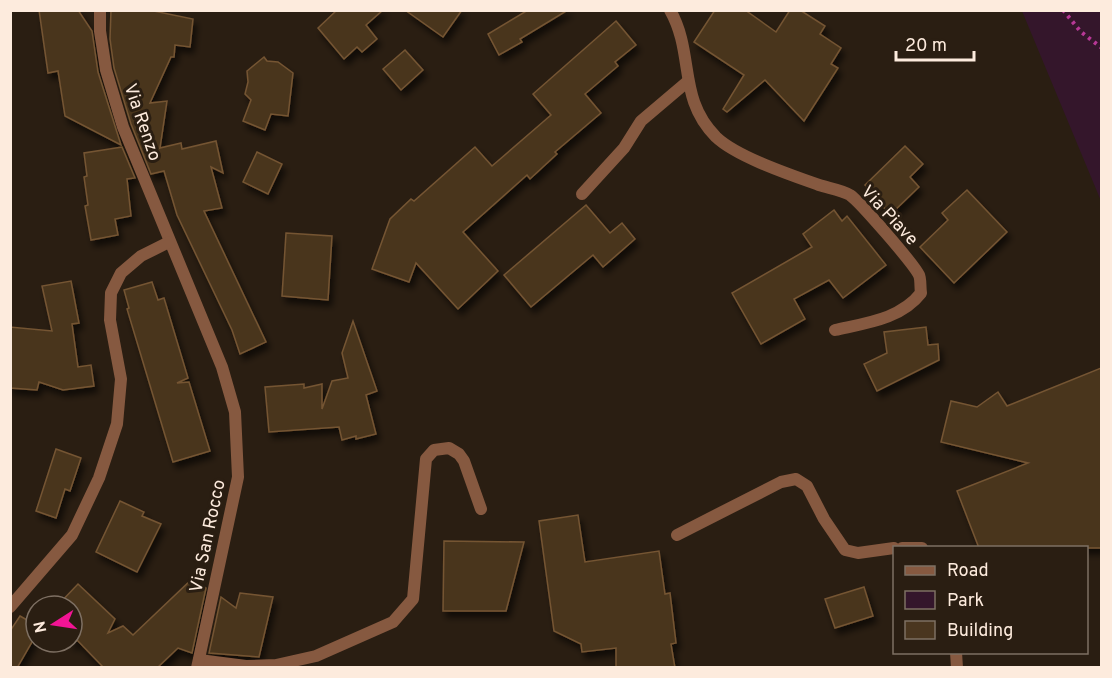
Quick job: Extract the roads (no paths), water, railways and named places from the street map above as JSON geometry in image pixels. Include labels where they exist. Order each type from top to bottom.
[{"type":"street","name":"Via Renzo","points":[[100,10],[100,31],[106,70],[123,127],[169,242]]},
{"type":"street","name":"Via Piave","points":[[670,10],[685,48],[687,82],[698,113],[717,138],[771,168],[849,195],[896,245],[919,275],[921,293],[910,306],[873,322],[835,330]]},
{"type":"street","points":[[582,194],[624,148],[641,121],[687,82]]},
{"type":"street","points":[[12,602],[72,535],[99,478],[117,424],[121,379],[110,320],[111,293],[121,273],[141,256],[169,242]]},
{"type":"street","name":"Via San Rocco","points":[[169,242],[222,367],[235,412],[238,477],[198,664]]},
{"type":"street","points":[[198,664],[276,665],[316,656],[393,622],[413,599],[426,459],[434,450],[449,448],[459,454],[481,509]]},
{"type":"street","points":[[677,535],[781,482],[796,479],[807,486],[824,519],[845,550],[858,554],[893,548]]}]
